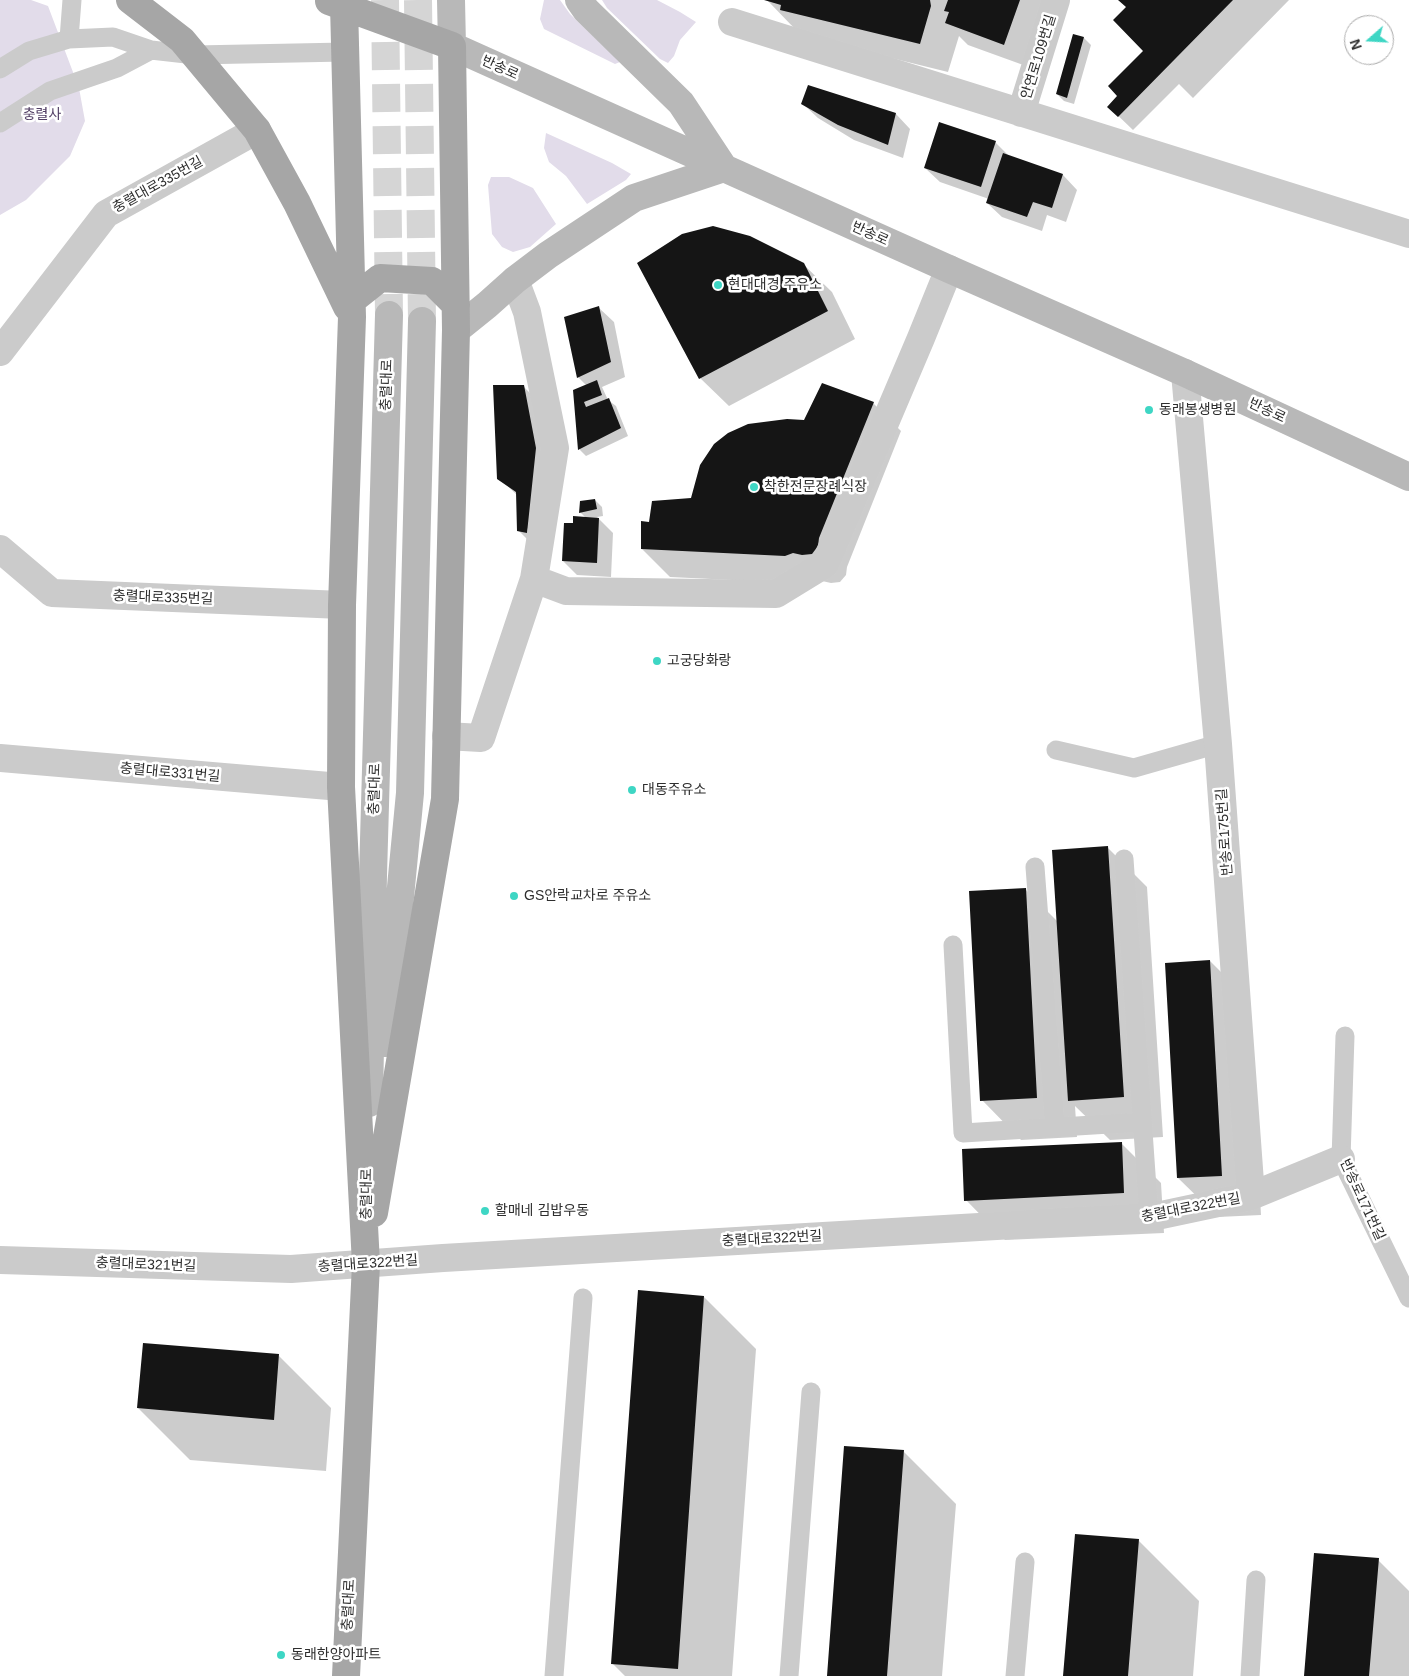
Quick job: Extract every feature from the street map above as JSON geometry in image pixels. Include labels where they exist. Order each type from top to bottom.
[{"type":"main road","points":[[130,0],[182,40],[257,130],[351,309]]},
{"type":"main road","points":[[366,1264],[445,799],[456,318],[451,0]]},
{"type":"main road","points":[[456,318],[487,305],[514,280],[548,255],[634,198],[724,168],[681,103],[586,10],[579,0]]},
{"type":"main road","points":[[338,2],[345,52],[351,309],[342,605],[341,787],[366,1264]]},
{"type":"main road","name":"반송로","points":[[338,2],[452,46],[1185,373],[1409,477]]},
{"type":"main road","points":[[351,309],[380,278],[432,281],[456,318]]},
{"type":"main road","name":"충렬대로","points":[[346,1676],[366,1264],[373,885],[389,315]]},
{"type":"main road","name":"충렬대로","points":[[366,1264],[410,793],[422,321]]},
{"type":"street","name":"안연로109번길","points":[[1021,113],[1056,0]]},
{"type":"street","points":[[732,22],[1409,234]]},
{"type":"street","name":"충렬대로335번길","points":[[0,352],[106,214],[257,130]]},
{"type":"street","points":[[534,579],[566,591],[776,594],[825,564],[949,269]]},
{"type":"street","points":[[446,736],[481,738],[534,579],[555,448],[527,312],[514,280]]},
{"type":"street","name":"반송로175번길","points":[[1185,373],[1218,744],[1252,1196]]},
{"type":"street","name":"충렬대로335번길","points":[[0,549],[52,593],[342,605]]},
{"type":"street","name":"충렬대로331번길","points":[[0,758],[341,787]]},
{"type":"street","points":[[1252,1196],[1341,1159]]},
{"type":"street","name":"충렬대로322번길","points":[[291,1269],[453,1257],[1149,1217],[1252,1196]]},
{"type":"street","name":"충렬대로321번길","points":[[0,1260],[291,1269]]},
{"type":"lane","points":[[69,39],[72,0]]},
{"type":"lane","points":[[0,69],[29,51],[69,39],[113,37],[151,50],[195,55],[345,52]]},
{"type":"lane","points":[[0,123],[50,91],[117,68],[151,50]]},
{"type":"lane","points":[[1056,750],[1134,768],[1218,744]]},
{"type":"lane","points":[[1124,859],[1149,1217]]},
{"type":"lane","points":[[1035,867],[1055,1128]]},
{"type":"lane","points":[[953,945],[963,1134],[1142,1122]]},
{"type":"lane","name":"반송로171번길","points":[[1345,1036],[1341,1159],[1409,1298]]},
{"type":"lane","points":[[554,1676],[584,1298]]},
{"type":"lane","points":[[789,1676],[811,1392]]},
{"type":"lane","points":[[1015,1676],[1025,1562]]},
{"type":"lane","points":[[1250,1676],[1256,1580]]},
{"type":"green space","name":"충렬사","points":[[0,0],[31,0],[48,6],[79,88],[85,121],[70,156],[26,200],[0,215]]},
{"type":"green space","points":[[544,0],[560,0],[570,14],[620,62],[615,64],[544,29],[540,19]]},
{"type":"green space","points":[[602,0],[657,0],[696,22],[680,40],[674,56],[668,63],[660,59],[607,8]]},
{"type":"green space","points":[[546,133],[612,163],[631,174],[626,180],[587,204],[566,176],[549,162],[544,148]]},
{"type":"green space","points":[[491,177],[509,177],[533,188],[556,224],[530,247],[513,252],[502,247],[492,234],[488,185]]},
{"type":"building","points":[[764,0],[930,0],[931,6],[920,44],[780,10],[781,5]]},
{"type":"building","points":[[948,0],[1020,0],[1004,45],[945,23],[949,12],[944,11]]},
{"type":"building","points":[[1118,0],[1233,0],[1118,117],[1107,107],[1117,96],[1108,86],[1143,51],[1113,20],[1126,7]]},
{"type":"building","points":[[1073,34],[1084,37],[1067,98],[1056,94]]},
{"type":"building","points":[[808,85],[896,113],[888,145],[838,125],[801,104]]},
{"type":"building","points":[[939,122],[996,141],[981,187],[924,168]]},
{"type":"building","points":[[1003,153],[1063,174],[1052,208],[1033,202],[1027,217],[986,203]]},
{"type":"building","points":[[713,226],[750,236],[804,263],[828,311],[699,379],[637,263],[682,234]]},
{"type":"building","points":[[599,306],[611,362],[577,378],[564,317]]},
{"type":"building","points":[[597,380],[602,395],[584,402],[586,407],[609,398],[621,428],[578,450],[573,390]]},
{"type":"building","points":[[822,383],[874,402],[819,538],[818,546],[812,554],[802,555],[793,553],[785,556],[641,549],[641,521],[649,522],[652,501],[691,498],[700,465],[714,444],[728,433],[748,424],[787,419],[804,420]]},
{"type":"building","points":[[493,385],[524,385],[536,448],[527,533],[517,531],[516,492],[497,479]]},
{"type":"building","points":[[595,499],[597,509],[579,513],[580,501]]},
{"type":"building","points":[[573,516],[599,518],[597,563],[562,561],[564,523],[573,523]]},
{"type":"building","points":[[1108,846],[1124,1097],[1068,1101],[1052,850]]},
{"type":"building","points":[[1026,888],[1037,1098],[980,1101],[969,891]]},
{"type":"building","points":[[1210,960],[1222,1176],[1177,1178],[1165,963]]},
{"type":"building","points":[[1122,1142],[1124,1193],[964,1201],[962,1149]]},
{"type":"building","points":[[638,1290],[704,1296],[678,1669],[611,1664]]},
{"type":"building","points":[[143,1343],[279,1354],[274,1420],[137,1408]]},
{"type":"building","points":[[844,1446],[904,1450],[887,1676],[827,1676]]},
{"type":"building","points":[[1075,1534],[1139,1539],[1128,1676],[1063,1676]]},
{"type":"building","points":[[1314,1553],[1379,1558],[1369,1676],[1304,1676]]},
{"type":"tunnel","points":[[385,0],[389,315]]},
{"type":"tunnel","points":[[418,0],[422,321]]},
{"type":"place","name":"현대대경 주유소","points":[[718,285]]},
{"type":"place","name":"동래봉생병원","points":[[1149,410]]},
{"type":"place","name":"착한전문장례식장","points":[[754,487]]},
{"type":"place","name":"고궁당화랑","points":[[657,661]]},
{"type":"place","name":"대동주유소","points":[[632,790]]},
{"type":"place","name":"GS안락교차로 주유소","points":[[514,896]]},
{"type":"place","name":"할매네 김밥우동","points":[[485,1211]]},
{"type":"place","name":"동래한양아파트","points":[[281,1655]]}]
